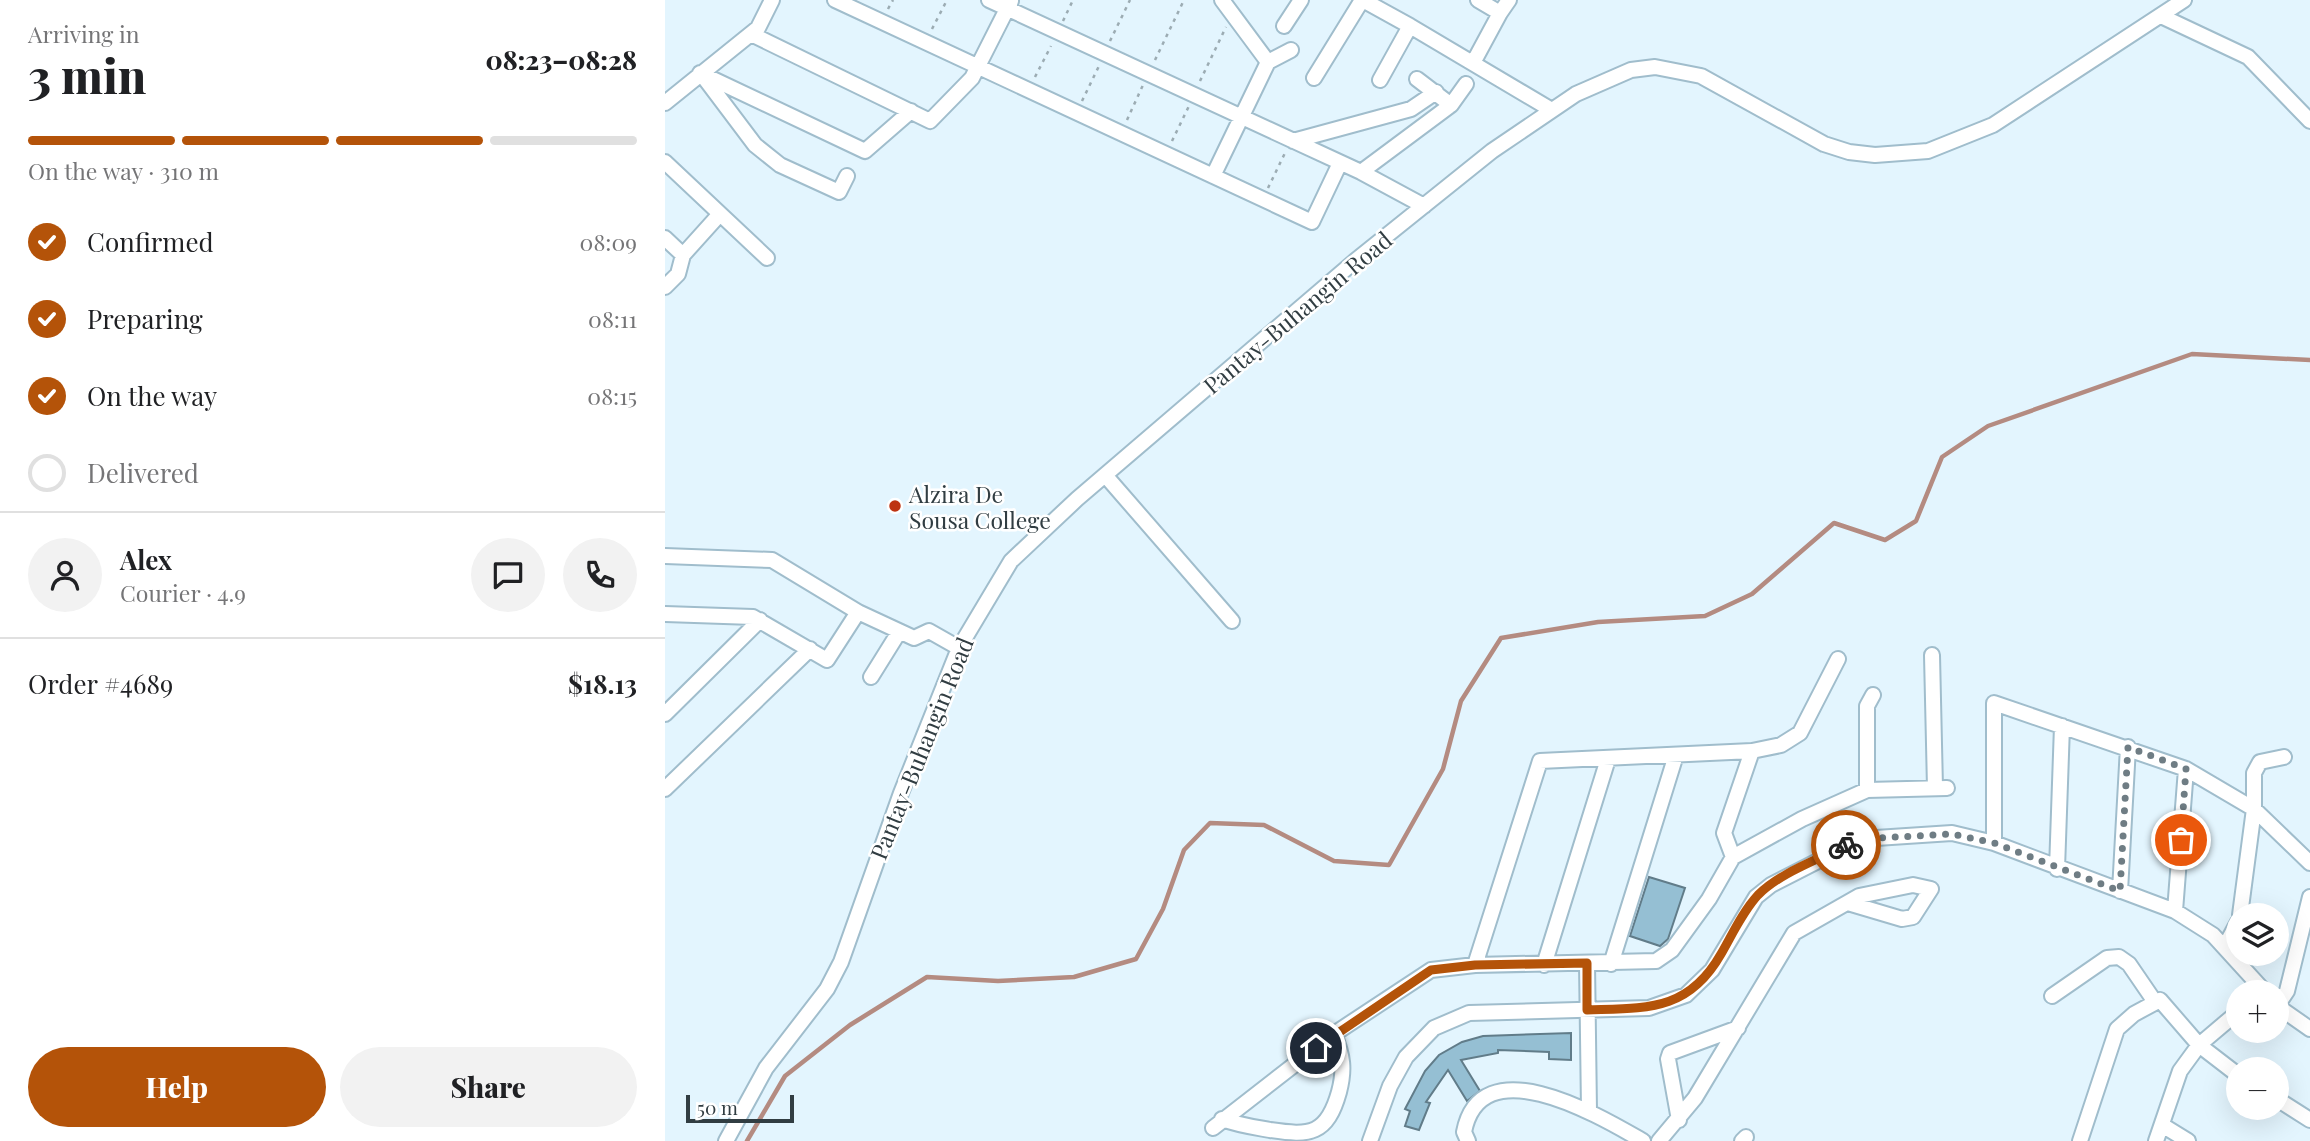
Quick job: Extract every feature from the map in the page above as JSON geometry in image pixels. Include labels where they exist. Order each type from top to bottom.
[{"type":"street","points":[[665,103],[758,28],[772,0]]},
{"type":"street","points":[[835,0],[1311,222],[1340,163]]},
{"type":"street","points":[[989,0],[1010,4],[1241,118],[1361,172],[1424,206]]},
{"type":"street","points":[[1284,26],[1301,0]]},
{"type":"street","points":[[1314,78],[1363,0],[1550,109]]},
{"type":"street","points":[[1478,0],[1500,13]]},
{"type":"street","points":[[1472,63],[1509,0]]},
{"type":"street","name":"Pantay-Buhangin Road","points":[[726,1141],[766,1068],[827,989],[841,962],[898,803],[959,648],[1011,561],[1105,475],[1424,206],[1550,109],[1632,70],[1655,66],[1701,76],[1824,144],[1849,152],[1875,155],[1928,151],[1993,125],[2184,0]]},
{"type":"street","points":[[1221,1],[1268,62]]},
{"type":"street","points":[[751,34],[930,121],[980,66],[1010,4]]},
{"type":"street","points":[[2161,16],[2248,57],[2310,121]]},
{"type":"street","points":[[1380,80],[1411,26]]},
{"type":"street","points":[[1213,176],[1268,62],[1291,50]]},
{"type":"street","points":[[700,73],[865,151],[911,111]]},
{"type":"street","points":[[700,73],[755,145],[780,165],[839,192],[847,176]]},
{"type":"street","points":[[1417,79],[1451,105]]},
{"type":"street","points":[[1361,172],[1451,105],[1466,84]]},
{"type":"street","points":[[1293,141],[1392,116],[1411,109],[1436,92]]},
{"type":"street","points":[[1392,116],[1405,139]]},
{"type":"street","points":[[665,162],[719,215],[730,220],[767,258]]},
{"type":"street","points":[[665,287],[677,274],[683,256],[719,215]]},
{"type":"street","points":[[665,238],[683,256]]},
{"type":"street","points":[[1105,475],[1232,621]]},
{"type":"street","points":[[665,556],[772,560],[858,612],[898,632],[915,638],[929,631],[959,648]]},
{"type":"street","points":[[665,614],[753,617],[827,660],[858,612]]},
{"type":"street","points":[[665,715],[760,620]]},
{"type":"street","points":[[871,677],[898,632]]},
{"type":"street","points":[[665,789],[810,649]]},
{"type":"street","points":[[1335,1034],[1344,1056],[1344,1072],[1333,1111],[1318,1129],[1302,1135],[1217,1124],[1335,1034],[1431,970],[1475,965],[1656,961],[1672,950],[1709,899],[1733,857],[1802,819],[1867,790],[1941,788],[1932,655]]},
{"type":"street","points":[[1475,965],[1540,761],[1752,751],[1781,746],[1800,733],[1838,659]]},
{"type":"street","points":[[1867,790],[1867,706],[1873,695]]},
{"type":"street","points":[[1994,843],[1994,703],[2186,769],[2254,809],[2310,863]]},
{"type":"street","points":[[2057,869],[2062,726]]},
{"type":"street","points":[[2120,891],[2128,747]]},
{"type":"street","points":[[1733,857],[1724,833],[1752,751]]},
{"type":"street","points":[[1611,964],[1676,755]]},
{"type":"street","points":[[2242,903],[2254,809],[2254,773],[2260,762],[2284,757]]},
{"type":"street","points":[[1545,965],[1608,759]]},
{"type":"street","points":[[2175,911],[2186,769]]},
{"type":"street","points":[[1370,1141],[1389,1086],[1406,1057],[1434,1028],[1469,1013],[1649,1008],[1686,995],[1712,970],[1756,898],[1771,884],[1850,843],[1952,834],[1994,843],[2057,869],[2175,911],[2213,934],[2254,980]]},
{"type":"street","points":[[1659,1141],[1679,1120],[1794,933],[1859,896],[1913,885],[1931,889],[1913,917],[1902,919],[1849,903]]},
{"type":"street","points":[[2289,983],[2310,897]]},
{"type":"street","points":[[2052,996],[2106,958],[2119,957],[2129,964],[2155,1002]]},
{"type":"street","points":[[1587,963],[1589,1110]]},
{"type":"street","points":[[2080,1141],[2117,1029],[2134,1014],[2155,1002],[2160,1000],[2199,1045],[2226,1066]]},
{"type":"street","points":[[2289,1014],[2310,1029]]},
{"type":"street","points":[[2156,1141],[2180,1072],[2199,1045],[2226,1022]]},
{"type":"street","points":[[1679,1120],[1668,1059],[1670,1053],[1738,1028]]},
{"type":"street","points":[[1468,1141],[1464,1132],[1467,1118],[1491,1095],[1534,1092],[1559,1097],[1589,1110],[1643,1141]]},
{"type":"street","points":[[2289,1107],[2310,1120]]},
{"type":"street","points":[[2162,1125],[2188,1141]]},
{"type":"path","points":[[926,42],[947,0]]},
{"type":"path","points":[[1262,199],[1293,141]]},
{"type":"building","points":[[1649,877],[1685,888],[1668,939],[1660,946],[1630,936]]},
{"type":"building","points":[[1571,1033],[1571,1060],[1549,1059],[1549,1052],[1498,1050],[1498,1053],[1461,1060],[1480,1091],[1467,1101],[1448,1070],[1426,1102],[1430,1103],[1419,1130],[1405,1126],[1410,1111],[1405,1109],[1425,1071],[1439,1055],[1462,1042],[1483,1036]]},
{"type":"waterway","points":[[747,1141],[785,1076],[850,1025],[927,977],[998,981],[1074,977],[1136,959],[1163,909],[1184,850],[1210,823],[1264,825],[1334,861],[1389,865],[1443,769],[1461,701],[1501,638],[1598,622],[1705,616],[1752,594],[1834,523],[1885,540],[1916,521],[1942,457],[1988,426],[2192,354],[2310,360]]},
{"type":"way so far","points":[[1846,845],[1861,839],[1952,834],[1994,843],[2120,891],[2128,747],[2186,769],[2181,840]]},
{"type":"place","name":"Alzira De Sousa College","points":[[895,506]]},
{"type":"route","points":[[1316,1048],[1431,970],[1475,965],[1587,963],[1587,1010],[1665,1005],[1686,995],[1712,970],[1756,898],[1771,884],[1846,845]]}]
